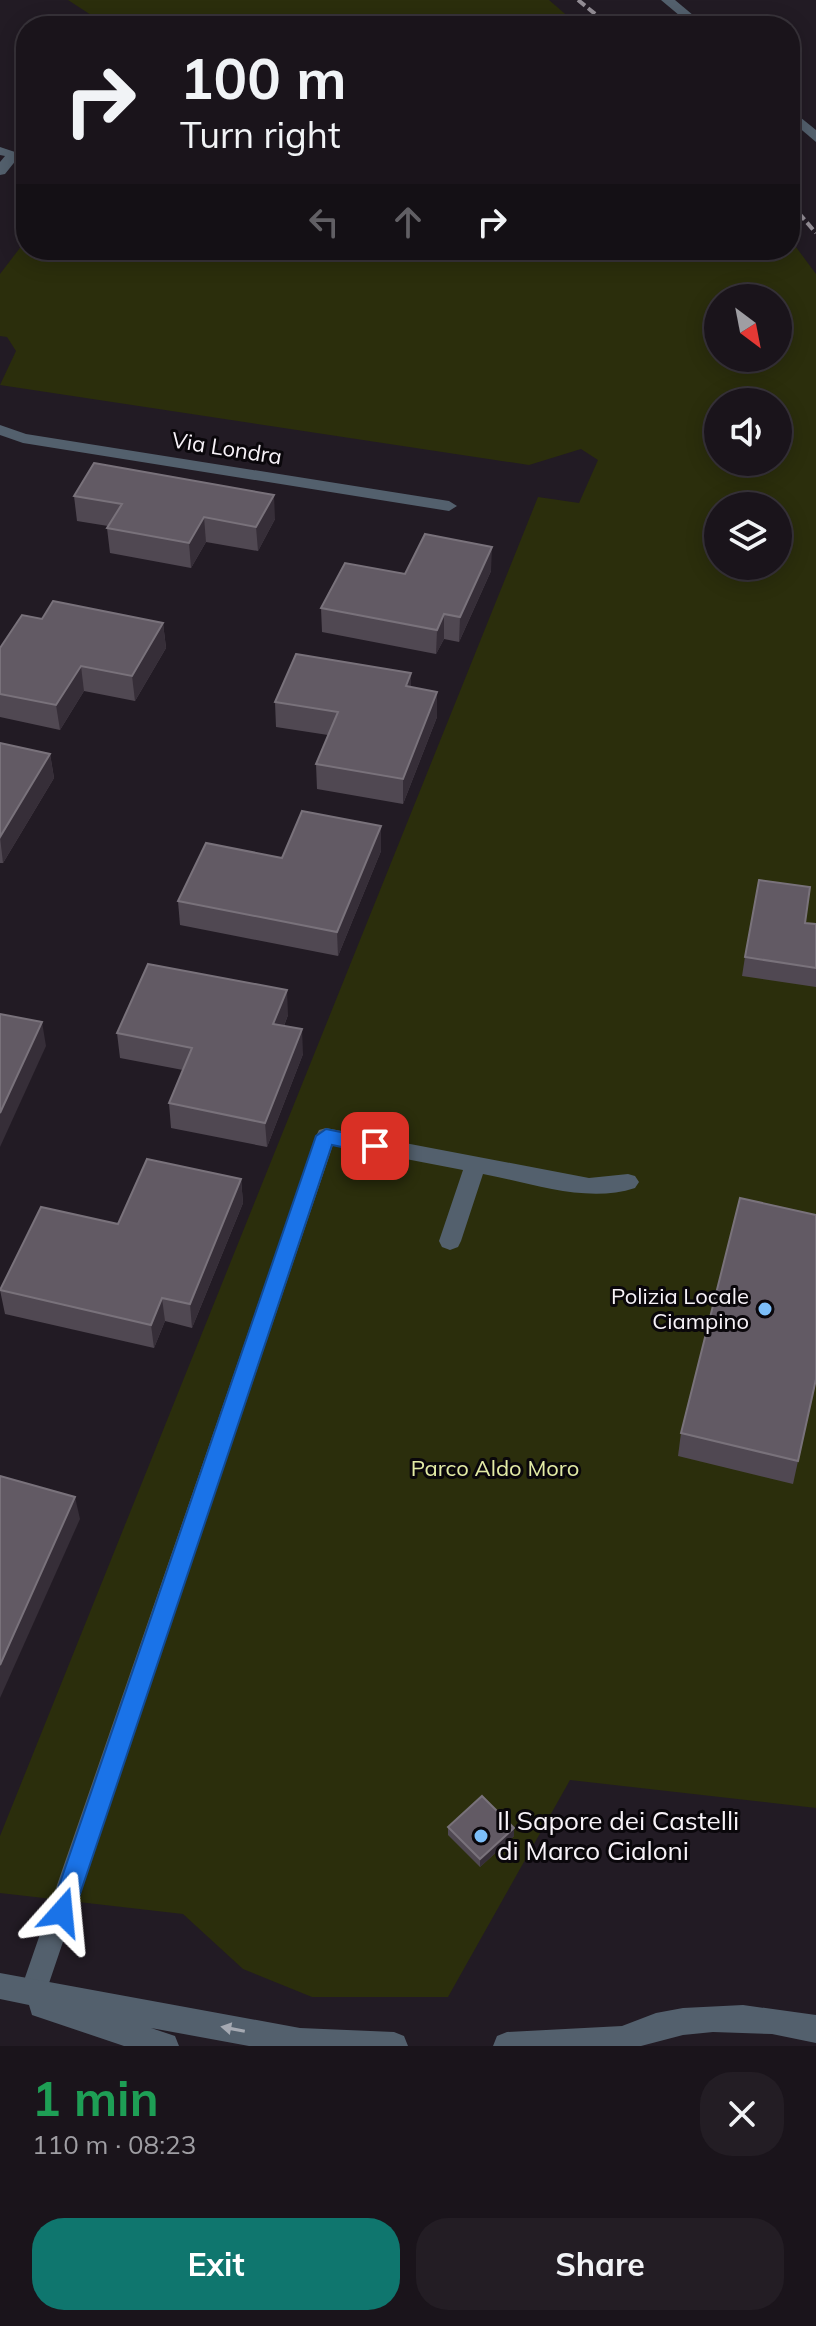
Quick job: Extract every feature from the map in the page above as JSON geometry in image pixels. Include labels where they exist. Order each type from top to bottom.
[{"type":"street","points":[[667,0],[687,16]]},
{"type":"street","points":[[800,123],[816,138]]},
{"type":"street","points":[[0,171],[7,153]]},
{"type":"street","name":"Via Londra","points":[[0,430],[23,438],[449,506]]},
{"type":"street","points":[[33,1992],[326,1136],[589,1186],[628,1182]]},
{"type":"street","points":[[450,1241],[475,1165]]},
{"type":"street","points":[[0,1988],[300,2042],[394,2046]]},
{"type":"street","points":[[0,1988],[165,2046]]},
{"type":"street","points":[[507,2046],[620,2043],[652,2025],[719,2020],[787,2020],[816,2029]]},
{"type":"green space","points":[[68,0],[549,0],[567,16],[93,16]]},
{"type":"green space","name":"Parco Aldo Moro","points":[[800,252],[816,274],[816,1808],[570,1780],[448,1997],[312,1997],[243,1969],[183,1914],[0,1893],[0,1836],[538,497],[579,503],[598,460],[581,449],[529,465],[0,385],[16,351],[7,337],[0,336],[0,274],[16,253],[16,260],[800,260]]},
{"type":"building","points":[[94,463],[274,495],[256,527],[204,517],[189,543],[107,528],[122,504],[74,496]]},
{"type":"building","points":[[425,534],[492,547],[460,617],[444,614],[437,630],[321,608],[345,563],[405,574]]},
{"type":"building","points":[[53,601],[163,623],[132,676],[81,666],[56,705],[0,694],[0,648],[22,615],[42,619]]},
{"type":"building","points":[[296,654],[411,673],[406,686],[437,692],[403,779],[316,764],[338,712],[275,702]]},
{"type":"building","points":[[0,743],[50,754],[0,837]]},
{"type":"building","points":[[302,811],[381,826],[337,932],[178,901],[206,843],[282,858]]},
{"type":"building","points":[[759,880],[810,887],[805,923],[816,924],[816,968],[745,957]]},
{"type":"building","points":[[148,964],[287,990],[273,1024],[302,1029],[265,1123],[169,1103],[192,1048],[117,1033]]},
{"type":"building","points":[[0,1014],[42,1022],[0,1113]]},
{"type":"building","points":[[147,1159],[241,1179],[190,1304],[162,1298],[151,1325],[0,1290],[41,1207],[118,1224]]},
{"type":"building","name":"Polizia Locale Ciampino","points":[[740,1198],[816,1215],[816,1379],[798,1461],[681,1433]]},
{"type":"building","points":[[0,1476],[75,1497],[0,1665]]},
{"type":"building","name":"Il Sapore dei Castelli di Marco Cialoni","points":[[482,1796],[514,1828],[480,1859],[448,1827]]},
{"type":"railway","points":[[578,0],[598,16]]},
{"type":"railway","points":[[800,215],[816,233]]},
{"type":"place","name":"Polizia Locale Ciampino","points":[[765,1309]]},
{"type":"place","name":"Il Sapore dei Castelli di Marco Cialoni","points":[[481,1836]]},
{"type":"route","points":[[62,1912],[326,1136],[375,1146]]}]
